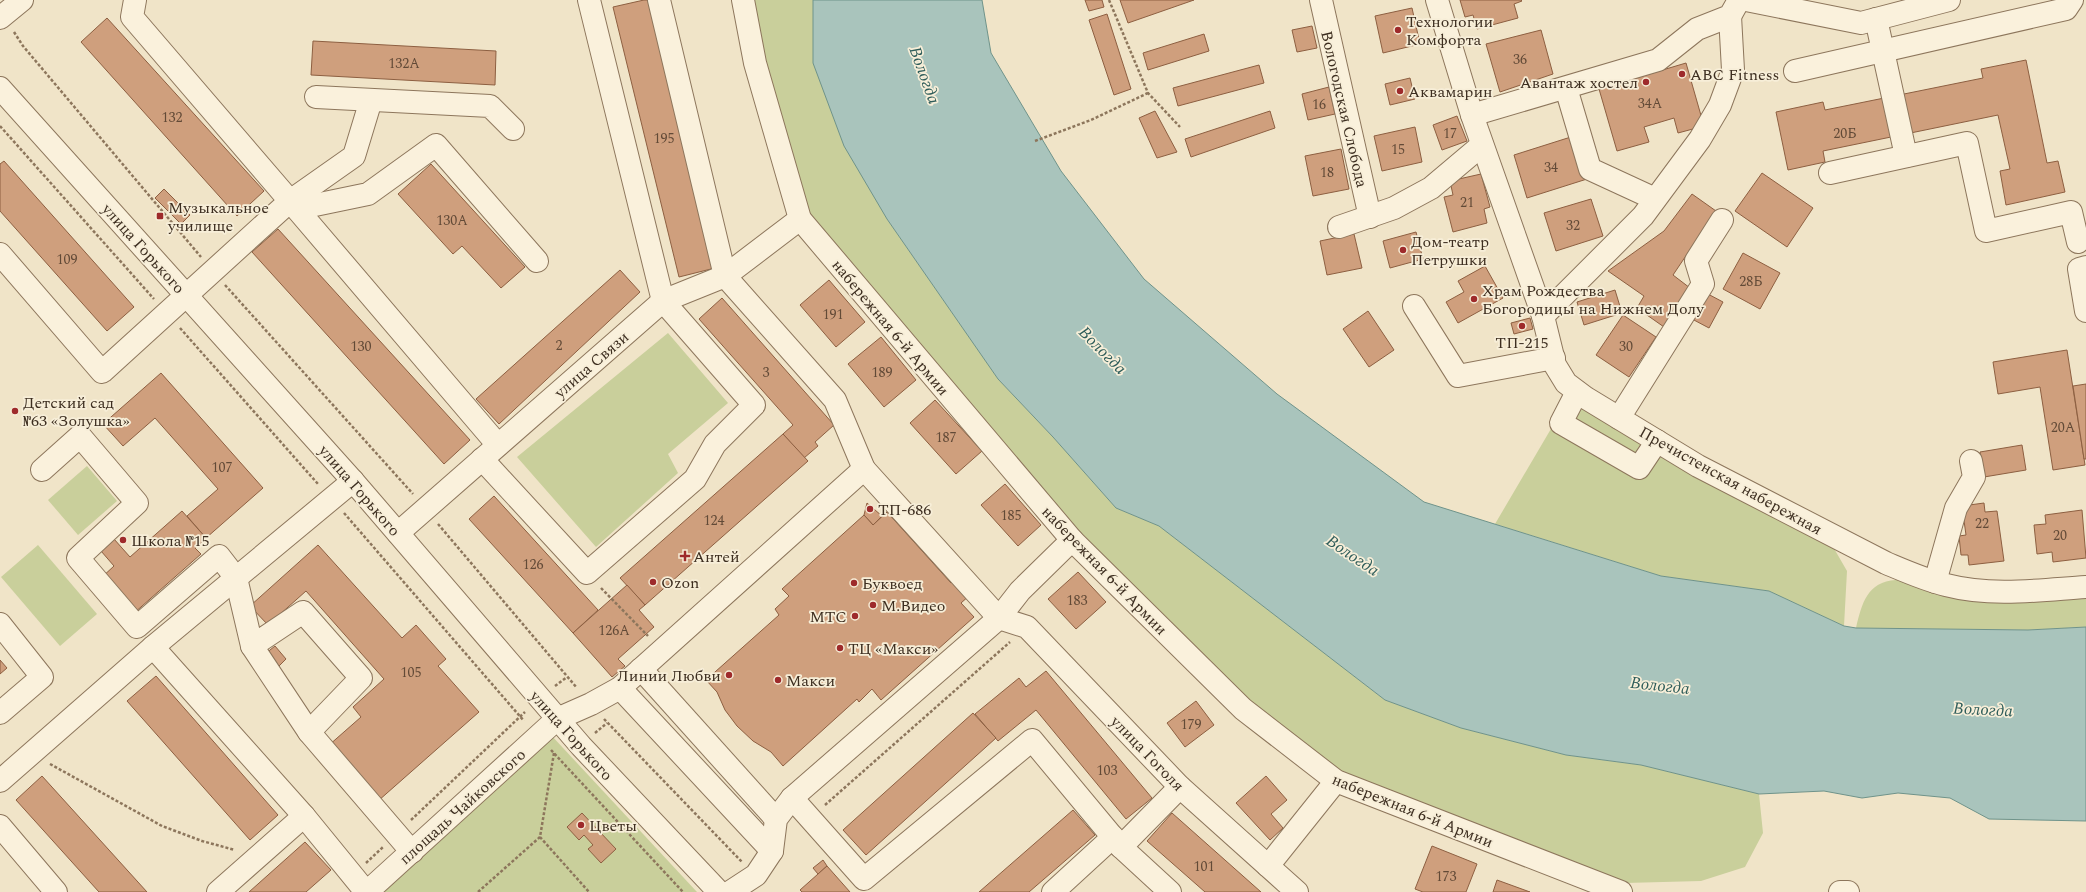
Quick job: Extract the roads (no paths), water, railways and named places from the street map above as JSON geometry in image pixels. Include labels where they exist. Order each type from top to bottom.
[{"type":"street","points":[[2,16],[22,0]]},
{"type":"street","points":[[135,0],[132,17],[290,201],[587,573],[695,479],[715,444],[754,405],[663,301],[589,0]]},
{"type":"street","points":[[659,0],[725,276],[835,400],[864,469],[999,618]]},
{"type":"street","name":"набережная 6-й Армии","points":[[743,0],[755,63],[800,219],[1072,540],[1243,709],[1336,781],[1621,892]]},
{"type":"street","name":"Вологодская Слобода","points":[[1321,0],[1370,217]]},
{"type":"street","name":"Пречистенская набережная","points":[[1437,0],[1482,145],[1543,316],[1554,358],[1566,384],[1698,466],[1886,563],[1935,582],[1977,590],[2007,592],[2086,587]]},
{"type":"street","points":[[1746,0],[1861,23],[1949,0]]},
{"type":"street","points":[[1795,71],[2066,9],[2072,0]]},
{"type":"street","points":[[1472,115],[1658,60],[1697,29],[1734,8]]},
{"type":"street","points":[[1543,316],[1643,216],[1700,139],[1720,105],[1733,70],[1734,8]]},
{"type":"street","points":[[1876,19],[1906,156]]},
{"type":"street","name":"улица Горького","points":[[0,88],[188,296],[398,533],[557,719],[719,892]]},
{"type":"street","points":[[1566,88],[1590,170],[1655,198]]},
{"type":"street","points":[[316,97],[490,106],[513,129]]},
{"type":"street","points":[[0,254],[102,372],[188,296],[290,201],[354,156],[372,100]]},
{"type":"street","points":[[1830,173],[1967,142],[1986,231],[2071,212],[2078,242]]},
{"type":"street","points":[[290,201],[315,205],[368,194],[436,145],[538,261]]},
{"type":"street","points":[[1339,227],[1394,208],[1431,188],[1482,145]]},
{"type":"street","name":"улица Связи","points":[[398,533],[663,301],[725,276],[800,219]]},
{"type":"street","points":[[1619,418],[1704,284],[1696,261],[1722,220]]},
{"type":"street","points":[[2086,267],[2079,269],[2086,311]]},
{"type":"street","points":[[1414,306],[1458,376],[1554,358]]},
{"type":"street","points":[[1578,392],[1560,423],[1639,468],[1657,441]]},
{"type":"street","points":[[42,470],[80,436],[137,503],[78,558],[137,627],[219,556],[236,578],[252,646],[309,732],[412,852]]},
{"type":"street","points":[[1935,582],[1956,508],[1974,477],[1971,461]]},
{"type":"street","name":"площадь Чайковского","points":[[362,886],[412,852],[557,719],[591,704],[620,688],[864,469]]},
{"type":"street","points":[[0,781],[153,648],[352,481]]},
{"type":"street","points":[[730,892],[756,875],[772,851],[776,819],[792,798],[999,618],[1020,591],[1072,540]]},
{"type":"street","points":[[252,646],[303,612],[361,678],[309,732]]},
{"type":"street","name":"улица Гоголя","points":[[999,618],[1027,627],[1180,787],[1297,892]]},
{"type":"street","points":[[0,624],[42,677],[0,713]]},
{"type":"street","points":[[153,648],[304,816],[362,886]]},
{"type":"street","points":[[641,669],[776,819]]},
{"type":"street","points":[[620,688],[772,851]]},
{"type":"street","points":[[792,798],[870,886],[1032,740],[1117,842],[1170,892]]},
{"type":"street","points":[[1268,866],[1336,781]]},
{"type":"street","points":[[1054,892],[1117,842],[1180,787]]},
{"type":"street","points":[[218,892],[304,816]]},
{"type":"street","points":[[0,826],[56,892]]},
{"type":"street","points":[[1840,892],[1848,892]]},
{"type":"water","name":"Вологда","points":[[813,0],[982,0],[991,53],[1061,171],[1144,279],[1277,394],[1424,502],[1661,576],[1769,591],[1844,626],[1856,628],[2028,630],[2086,627],[2086,821],[1989,819],[1950,798],[1898,793],[1862,798],[1824,791],[1759,794],[1641,765],[1566,755],[1461,728],[1385,700],[1159,526],[1116,508],[1053,437],[998,379],[887,219],[844,146],[813,63]]},
{"type":"place","name":"Технологии Комфорта","points":[[1398,30]]},
{"type":"place","name":"ABC Fitness","points":[[1682,74]]},
{"type":"place","name":"Авантаж хостел","points":[[1646,82]]},
{"type":"place","name":"Аквамарин","points":[[1400,91]]},
{"type":"place","name":"Музыкальное училище","points":[[160,216]]},
{"type":"place","name":"Дом-театр Петрушки","points":[[1403,250]]},
{"type":"place","name":"Храм Рождества Богородицы на Нижнем Долу","points":[[1474,299]]},
{"type":"place","name":"ТП-215","points":[[1522,326]]},
{"type":"place","name":"Детский сад №63 «Золушка»","points":[[15,411]]},
{"type":"place","name":"ТП-686","points":[[870,509]]},
{"type":"place","name":"Школа №15","points":[[123,540]]},
{"type":"place","name":"Антей","points":[[685,556]]},
{"type":"place","name":"Ozon","points":[[653,582]]},
{"type":"place","name":"Буквоед","points":[[854,583]]},
{"type":"place","name":"М.Видео","points":[[873,605]]},
{"type":"place","name":"МТС","points":[[855,616]]},
{"type":"place","name":"ТЦ «Макси»","points":[[840,648]]},
{"type":"place","name":"Линии Любви","points":[[729,675]]},
{"type":"place","name":"Макси","points":[[778,680]]},
{"type":"place","name":"Цветы","points":[[581,825]]}]
